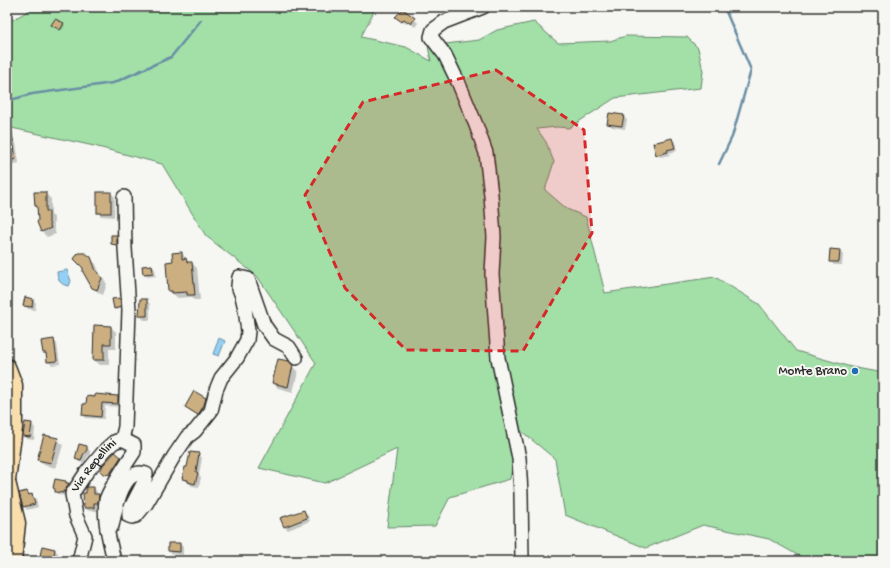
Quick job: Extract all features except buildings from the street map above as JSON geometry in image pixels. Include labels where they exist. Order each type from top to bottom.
[{"type":"main road","points":[[7,367],[14,385],[14,428],[7,481],[17,523],[13,561]]},
{"type":"street","points":[[483,7],[444,22],[433,30],[431,37],[445,55],[459,84],[486,152],[494,236],[492,274],[498,358],[518,458],[522,524],[522,561]]},
{"type":"street","points":[[122,439],[125,427],[129,333],[124,197]]},
{"type":"street","points":[[107,529],[112,526],[115,510],[121,490],[124,486],[136,474],[142,472],[146,474],[145,480],[129,511],[129,516],[136,516],[146,504],[187,437],[195,431],[212,410],[216,390],[221,378],[237,358],[247,340],[248,331],[242,296],[238,286],[239,277],[248,279],[255,295],[259,311],[274,339],[289,348],[296,358]]},
{"type":"street","name":"Via Repellini","points":[[79,561],[85,536],[76,516],[72,494],[86,473],[106,449],[114,442],[122,439],[134,445],[134,452],[106,498],[105,514],[114,561]]},
{"type":"highlighted area","points":[[496,70],[584,130],[592,233],[523,351],[406,350],[345,288],[305,195],[363,102]]},
{"type":"green space","points":[[35,7],[371,7],[374,11],[361,37],[406,47],[431,61],[428,46],[479,40],[497,30],[534,22],[558,43],[610,41],[626,36],[687,37],[698,48],[703,71],[701,88],[615,98],[569,128],[557,127],[537,129],[546,142],[554,162],[545,190],[567,209],[586,217],[605,293],[715,277],[759,304],[796,351],[851,367],[883,373],[883,561],[808,561],[769,539],[703,525],[646,548],[565,515],[555,459],[520,430],[510,479],[450,497],[435,526],[387,527],[397,449],[325,483],[259,468],[316,363],[257,276],[206,236],[162,164],[94,146],[7,127],[7,23]]},
{"type":"water","points":[[67,270],[71,281],[69,286],[63,285],[60,282],[57,272]]},
{"type":"water","points":[[219,338],[225,341],[219,356],[213,354]]},
{"type":"waterway","points":[[719,164],[732,137],[751,70],[724,7]]},
{"type":"waterway","points":[[7,101],[32,94],[113,83],[171,57],[201,20]]},
{"type":"place","name":"Monte Brano","points":[[855,371]]}]
